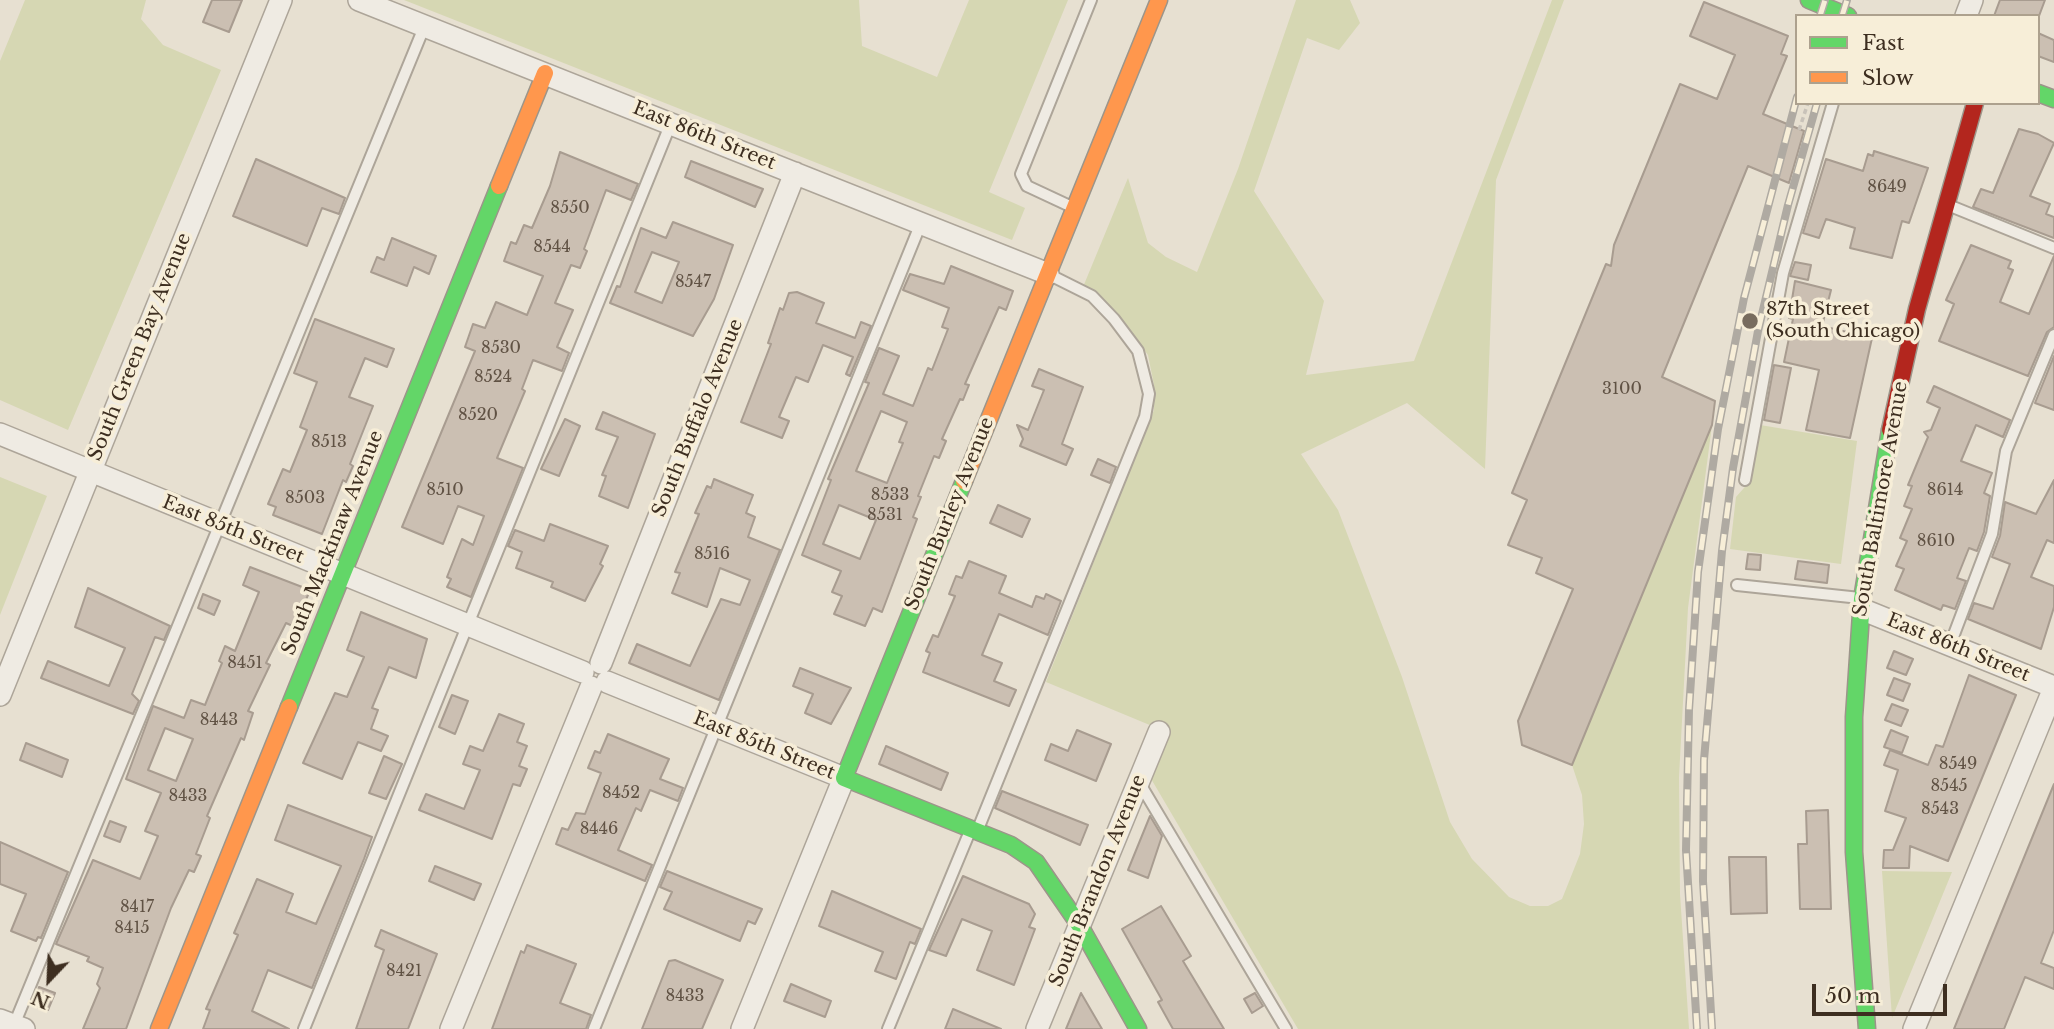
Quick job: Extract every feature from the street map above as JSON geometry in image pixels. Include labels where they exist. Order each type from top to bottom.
[{"type":"street","name":"South Green Bay Avenue","points":[[0,695],[281,0]]},
{"type":"street","name":"East 86th Street","points":[[359,0],[1048,274]]},
{"type":"street","name":"South Burley Avenue","points":[[742,1029],[1158,0]]},
{"type":"street","points":[[1809,0],[1843,14]]},
{"type":"street","name":"South Mackinaw Avenue","points":[[159,1029],[545,72]]},
{"type":"street","name":"South Baltimore Avenue","points":[[1867,1029],[1854,852],[1854,718],[1862,604],[1885,454],[1917,309],[1974,105]]},
{"type":"street","name":"South Buffalo Avenue","points":[[451,1029],[795,173]]},
{"type":"street","name":"East 85th Street","points":[[0,434],[844,778]]},
{"type":"street","name":"East 86th Street","points":[[1862,604],[1950,645],[2054,687]]},
{"type":"street","points":[[1914,1029],[2054,687]]},
{"type":"street","name":"South Brandon Avenue","points":[[1037,1029],[1159,732]]},
{"type":"street","points":[[844,778],[1011,845],[1036,862],[1080,926],[1138,1029]]},
{"type":"lane","points":[[1074,209],[1027,186],[1021,174],[1091,0]]},
{"type":"lane","points":[[13,1025],[425,24]]},
{"type":"lane","points":[[1745,480],[1783,273],[1832,105]]},
{"type":"lane","points":[[304,1029],[671,123]]},
{"type":"lane","points":[[1945,204],[2054,248]]},
{"type":"lane","points":[[594,1029],[921,223]]},
{"type":"lane","points":[[888,1029],[1145,417],[1149,394],[1138,351],[1114,319],[1092,296],[1048,274]]},
{"type":"lane","points":[[1950,645],[1992,534],[2006,451],[2054,335]]},
{"type":"lane","points":[[1737,585],[1862,604]]},
{"type":"lane","points":[[1139,782],[1286,1029]]},
{"type":"path","points":[[1799,130],[1807,105]]},
{"type":"green space","points":[[25,0],[146,0],[141,19],[163,45],[221,70],[68,430],[0,400],[0,61]]},
{"type":"green space","points":[[404,0],[859,0],[862,46],[937,77],[969,0],[1068,0],[989,192],[1025,208],[1012,240]]},
{"type":"green space","points":[[1296,0],[1350,0],[1360,23],[1339,50],[1307,38],[1254,191],[1324,301],[1306,375],[1414,361],[1552,0],[1564,0],[1496,180],[1485,469],[1407,403],[1301,454],[1338,510],[1402,677],[1450,822],[1472,859],[1509,897],[1530,906],[1548,906],[1562,899],[1580,854],[1584,824],[1582,795],[1572,765],[1712,425],[1688,608],[1679,777],[1680,894],[1689,1029],[1298,1029],[1150,777],[1169,733],[1046,682],[1154,410],[1154,385],[1148,355],[1115,312],[1095,293],[1083,287],[1128,178],[1148,243],[1166,257],[1197,272],[1238,169]]},
{"type":"green space","points":[[1760,425],[1857,441],[1841,564],[1730,549],[1736,497],[1751,480]]},
{"type":"green space","points":[[0,477],[47,496],[0,615]]},
{"type":"green space","points":[[1882,871],[1952,872],[1892,1018]]},
{"type":"building","points":[[212,0],[242,0],[229,32],[203,22]]},
{"type":"building","points":[[2000,0],[2045,0],[2040,14],[1995,14]]},
{"type":"building","points":[[1704,2],[1788,36],[1781,54],[1787,56],[1763,114],[1804,131],[1789,183],[1748,166],[1662,377],[1715,401],[1712,425],[1572,765],[1522,745],[1518,721],[1573,589],[1536,573],[1542,558],[1508,545],[1527,500],[1512,493],[1606,264],[1611,266],[1614,245],[1680,84],[1717,99],[1735,55],[1690,36]]},
{"type":"building","points":[[2040,34],[2054,40],[2054,62],[2040,57]]},
{"type":"building","points":[[2019,129],[2038,134],[2054,143],[2030,196],[2050,204],[2046,214],[2054,217],[2054,238],[1973,207],[1981,189],[1993,193]]},
{"type":"building","points":[[1874,151],[1928,168],[1909,223],[1902,221],[1892,258],[1850,248],[1855,228],[1826,219],[1819,238],[1803,233],[1826,159],[1863,171],[1868,154],[1873,156]]},
{"type":"building","points":[[560,152],[638,184],[631,200],[606,190],[584,249],[587,251],[580,268],[571,265],[555,303],[573,310],[557,347],[569,353],[562,371],[533,360],[522,389],[525,391],[497,458],[523,468],[471,597],[447,587],[451,579],[447,577],[462,539],[473,545],[484,516],[458,506],[443,544],[402,527],[475,351],[465,347],[473,324],[485,328],[496,302],[527,315],[543,276],[504,261],[511,242],[516,244],[524,225],[532,228],[550,186]]},
{"type":"building","points":[[256,159],[345,198],[339,214],[322,208],[307,246],[233,216]]},
{"type":"building","points":[[691,161],[763,189],[755,207],[685,177]]},
{"type":"building","points":[[673,222],[733,245],[714,299],[693,336],[610,303],[617,286],[620,287],[641,228],[666,238]],"holes":[[[652,252],[679,262],[662,303],[635,292]]]},
{"type":"building","points":[[392,238],[436,256],[429,274],[414,267],[407,286],[371,272],[377,257],[384,260]]},
{"type":"building","points":[[1971,245],[2011,261],[2008,268],[2013,270],[2000,302],[2029,314],[2054,256],[2054,327],[2047,332],[2028,376],[1939,341],[1954,304],[1946,300]]},
{"type":"building","points":[[1795,262],[1811,265],[1808,280],[1790,276]]},
{"type":"building","points":[[951,266],[1013,291],[1006,310],[999,307],[965,384],[969,385],[963,400],[960,399],[942,439],[946,441],[939,458],[934,456],[918,496],[921,497],[913,517],[917,519],[882,612],[873,608],[865,626],[834,614],[842,596],[832,592],[841,571],[802,555],[831,480],[828,479],[869,383],[865,382],[879,348],[899,356],[883,394],[913,406],[928,368],[932,370],[948,329],[942,327],[949,308],[903,290],[910,274],[944,284]],"holes":[[[881,411],[907,422],[899,442],[903,443],[887,483],[856,471]],[[839,505],[876,520],[860,559],[823,544]]]},
{"type":"building","points":[[1795,281],[1831,290],[1822,326],[1872,338],[1850,438],[1806,430],[1819,370],[1784,362],[1793,319],[1789,318]]},
{"type":"building","points":[[797,292],[824,303],[816,323],[855,338],[861,322],[871,326],[850,376],[846,374],[853,357],[823,345],[808,382],[796,377],[779,417],[789,421],[782,438],[741,422],[771,344],[768,343],[780,308],[783,310],[789,293]]},
{"type":"building","points":[[315,319],[394,349],[387,367],[365,358],[349,397],[373,406],[350,464],[353,466],[346,482],[343,480],[322,534],[273,515],[276,507],[268,504],[283,469],[290,472],[307,430],[300,427],[317,382],[294,373]]},
{"type":"building","points":[[2054,356],[2054,410],[2035,403]]},
{"type":"building","points":[[1774,365],[1791,368],[1780,423],[1764,420]]},
{"type":"building","points":[[1039,369],[1083,387],[1062,444],[1073,449],[1066,465],[1020,446],[1023,439],[1017,425],[1028,430],[1044,390],[1032,386]]},
{"type":"building","points":[[1934,386],[2010,420],[2003,437],[1976,425],[1961,461],[1992,473],[1984,493],[1990,496],[1984,532],[1977,551],[1969,548],[1957,578],[1966,581],[1955,609],[1943,605],[1941,610],[1895,590],[1904,569],[1896,566],[1907,541],[1900,538],[1912,509],[1904,506],[1912,486],[1908,485],[1928,437],[1924,432],[1931,430],[1940,408],[1927,402]]},
{"type":"building","points":[[603,412],[655,434],[628,508],[599,496],[606,476],[602,475],[618,437],[596,429]]},
{"type":"building","points":[[565,419],[580,426],[559,476],[541,469]]},
{"type":"building","points":[[1098,459],[1116,467],[1110,483],[1091,475]]},
{"type":"building","points":[[714,479],[753,495],[746,513],[755,517],[748,537],[780,550],[719,700],[629,663],[637,644],[690,666],[721,599],[740,605],[750,580],[720,568],[707,607],[672,593],[680,573],[675,572],[699,514],[695,513],[707,486],[711,488]]},
{"type":"building","points":[[2054,480],[2054,543],[2047,540],[2031,577],[2054,586],[2054,607],[2041,649],[1968,619],[1974,603],[1993,609],[2010,564],[1992,557],[2000,536],[2005,502],[2036,514]]},
{"type":"building","points":[[998,505],[1030,519],[1022,537],[990,523]]},
{"type":"building","points":[[550,524],[608,546],[600,564],[603,566],[585,601],[551,587],[553,582],[516,568],[522,552],[508,546],[515,530],[544,541]]},
{"type":"building","points":[[1748,554],[1761,555],[1760,570],[1746,569]]},
{"type":"building","points":[[969,561],[1006,576],[999,593],[1032,607],[1036,596],[1044,599],[1046,594],[1061,601],[1048,635],[999,614],[982,655],[1002,663],[994,681],[1016,690],[1009,706],[923,672],[930,653],[926,651],[933,635],[938,637],[955,596],[949,594],[956,576],[962,578]]},
{"type":"building","points":[[1798,561],[1829,565],[1827,583],[1795,579]]},
{"type":"building","points":[[250,567],[310,590],[295,627],[286,623],[266,663],[270,665],[248,711],[253,713],[244,740],[241,738],[207,816],[210,818],[196,854],[201,856],[194,872],[189,870],[171,908],[126,1029],[83,1029],[100,988],[97,984],[103,968],[87,961],[89,957],[56,944],[93,860],[140,879],[158,836],[145,831],[161,793],[126,779],[153,706],[184,718],[191,700],[205,705],[222,663],[219,661],[225,646],[235,651],[259,592],[243,585]],"holes":[[[165,728],[193,739],[176,781],[148,770]]]},
{"type":"building","points":[[88,588],[170,626],[164,640],[155,637],[132,694],[139,701],[133,714],[41,678],[48,661],[109,686],[125,648],[75,627]]},
{"type":"building","points":[[203,594],[220,601],[214,615],[198,608]]},
{"type":"building","points":[[361,612],[427,639],[416,678],[389,667],[372,708],[378,710],[371,729],[388,736],[381,751],[358,742],[342,779],[303,763],[335,693],[347,697],[364,657],[347,650]]},
{"type":"building","points":[[1894,651],[1913,659],[1906,675],[1887,668]]},
{"type":"building","points":[[800,668],[851,688],[831,724],[805,713],[813,694],[793,686]]},
{"type":"building","points":[[1969,675],[2016,695],[1948,861],[1910,846],[1909,868],[1883,868],[1884,850],[1893,850],[1906,818],[1885,811],[1898,770],[1884,765],[1890,750],[1928,765],[1936,745],[1943,747]]},
{"type":"building","points":[[1894,678],[1910,684],[1903,701],[1887,695]]},
{"type":"building","points":[[452,695],[468,701],[455,734],[439,727]]},
{"type":"building","points":[[1892,704],[1908,710],[1901,726],[1885,720]]},
{"type":"building","points":[[499,714],[524,724],[517,742],[527,746],[519,766],[527,769],[520,786],[513,784],[492,839],[419,810],[426,794],[464,809],[480,770],[463,764],[470,746],[483,751]]},
{"type":"building","points":[[1077,730],[1111,744],[1096,781],[1045,760],[1051,744],[1068,751]]},
{"type":"building","points":[[1891,730],[1908,737],[1902,753],[1884,747]]},
{"type":"building","points":[[608,734],[669,759],[660,779],[683,788],[678,801],[650,790],[641,811],[636,808],[618,850],[652,865],[645,881],[556,844],[562,828],[568,830],[576,813],[585,814],[601,773],[588,768],[595,751],[600,753]]},
{"type":"building","points":[[26,743],[68,760],[62,777],[20,760]]},
{"type":"building","points":[[886,746],[948,773],[941,790],[879,764]]},
{"type":"building","points":[[384,756],[402,764],[386,799],[369,793]]},
{"type":"building","points":[[2054,784],[2054,930],[2041,963],[2054,968],[2054,989],[2025,977],[2004,1029],[1954,1029]]},
{"type":"building","points":[[1002,791],[1088,825],[1080,845],[995,808]]},
{"type":"building","points":[[288,805],[372,837],[364,859],[312,988],[268,970],[252,1011],[289,1029],[203,1029],[210,1010],[206,1009],[238,935],[234,933],[257,879],[293,894],[286,912],[316,924],[341,866],[275,840]]},
{"type":"building","points":[[1828,810],[1831,909],[1800,909],[1798,844],[1807,844],[1806,811]]},
{"type":"building","points":[[1150,816],[1162,836],[1148,878],[1128,870]]},
{"type":"building","points":[[110,821],[126,827],[120,842],[104,836]]},
{"type":"building","points":[[0,842],[68,872],[41,938],[38,937],[36,941],[11,931],[26,894],[0,884]]},
{"type":"building","points":[[1729,857],[1766,857],[1767,913],[1731,914]]},
{"type":"building","points":[[435,866],[481,884],[474,900],[429,881]]},
{"type":"building","points":[[667,871],[762,909],[755,924],[748,921],[740,941],[664,909],[672,892],[660,887]]},
{"type":"building","points":[[963,876],[1029,904],[1035,914],[1029,927],[1035,929],[1014,985],[977,970],[992,931],[962,919],[946,956],[929,950]]},
{"type":"building","points":[[832,891],[921,929],[915,944],[910,942],[896,979],[875,971],[883,952],[819,926]]},
{"type":"building","points":[[1161,906],[1191,956],[1183,961],[1224,1029],[1173,1029],[1158,1002],[1162,1000],[1122,929]]},
{"type":"building","points":[[381,930],[437,954],[408,1029],[356,1029],[384,950],[375,946]]},
{"type":"building","points":[[527,945],[576,964],[560,1003],[591,1015],[586,1029],[492,1029],[521,951],[524,953]]},
{"type":"building","points":[[675,960],[723,980],[702,1029],[642,1029],[669,961]]},
{"type":"building","points":[[791,984],[831,1001],[825,1017],[784,1001]]},
{"type":"building","points":[[39,987],[55,993],[48,1010],[33,1004]]},
{"type":"building","points":[[1081,993],[1102,1029],[1066,1029]]},
{"type":"building","points":[[1255,993],[1263,1006],[1252,1013],[1244,999]]},
{"type":"building","points":[[953,1009],[1001,1029],[945,1029]]},
{"type":"railway","points":[[1821,14],[1825,0]]},
{"type":"railway","points":[[1843,14],[1847,0]]},
{"type":"railway","points":[[1697,1029],[1686,850],[1689,710],[1698,572],[1718,429],[1744,298],[1795,105]]},
{"type":"railway","points":[[1712,1029],[1703,881],[1704,760],[1722,551],[1733,468],[1758,331],[1788,205],[1816,105]]},
{"type":"traffic: fast","points":[[1809,0],[1843,14]]},
{"type":"traffic: fast","points":[[2040,94],[2054,99]]},
{"type":"traffic: fast","points":[[289,707],[499,186]]},
{"type":"traffic: fast","points":[[1867,1029],[1854,852],[1854,717],[1862,599],[1890,430]]},
{"type":"traffic: fast","points":[[964,481],[844,778],[1011,845],[1036,862],[1080,926],[1138,1029]]},
{"type":"traffic: slow","points":[[964,481],[1159,0]]},
{"type":"traffic: slow","points":[[499,186],[545,73]]},
{"type":"traffic: slow","points":[[159,1029],[289,707]]},
{"type":"traffic: jam","points":[[1890,430],[1917,309],[1974,105]]},
{"type":"place","name":"87th Street (South Chicago)","points":[[1750,321]]}]
